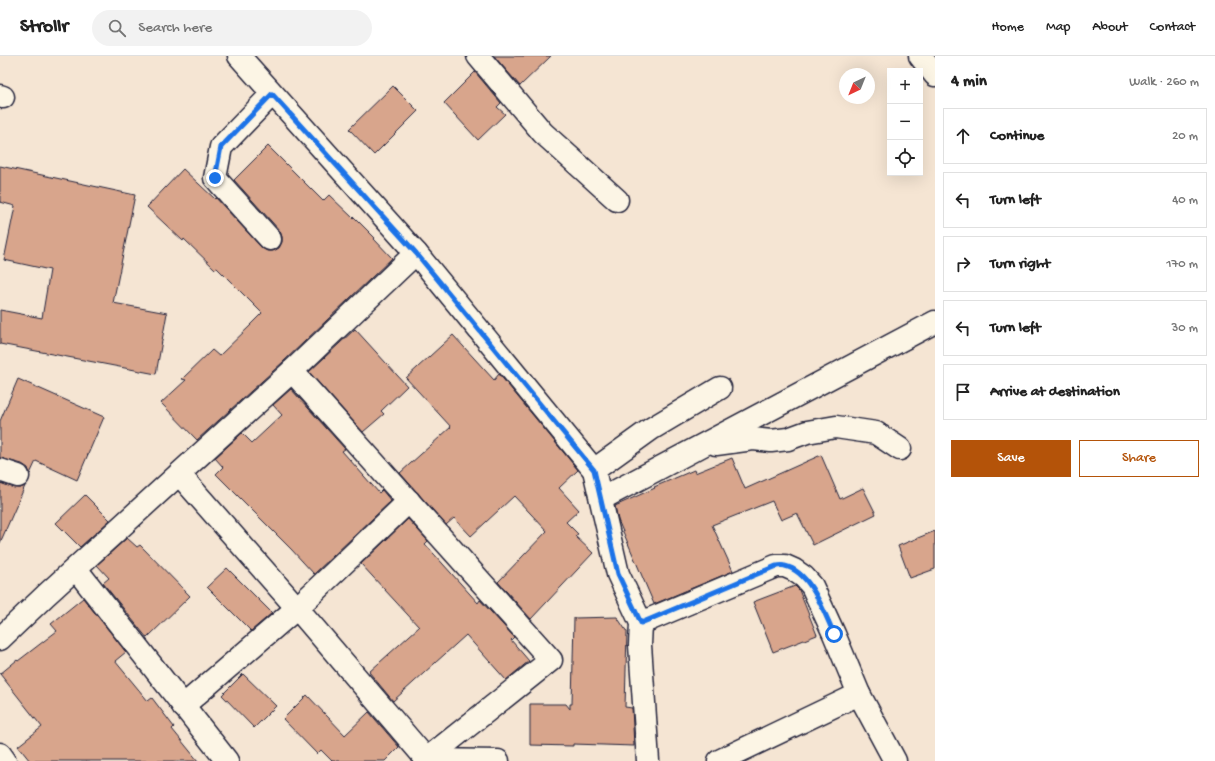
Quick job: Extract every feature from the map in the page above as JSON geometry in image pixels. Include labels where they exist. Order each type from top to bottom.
[{"type":"street","points":[[239,56],[416,253],[594,470],[618,574],[641,623],[640,645],[648,761]]},
{"type":"street","points":[[478,56],[543,133],[617,200]]},
{"type":"street","points":[[920,56],[935,75]]},
{"type":"street","points":[[270,239],[215,178],[221,147],[272,94]]},
{"type":"street","points":[[0,639],[292,371],[416,253]]},
{"type":"street","points":[[601,499],[935,322]]},
{"type":"street","points":[[292,371],[551,660],[426,760]]},
{"type":"street","points":[[594,470],[651,429],[720,388]]},
{"type":"street","points":[[705,445],[754,439],[771,441],[788,438],[807,432],[836,427],[876,433],[900,449]]},
{"type":"street","points":[[180,474],[297,608],[426,760],[498,761]]},
{"type":"street","points":[[184,706],[297,608],[409,501]]},
{"type":"street","points":[[641,623],[776,566],[785,566],[794,570],[804,577],[812,586],[859,694],[895,761]]},
{"type":"street","points":[[76,568],[227,761]]},
{"type":"street","points":[[718,761],[859,694]]},
{"type":"street","points":[[0,754],[5,761]]},
{"type":"building","points":[[494,56],[551,56],[520,86]]},
{"type":"building","points":[[475,72],[501,103],[497,107],[505,114],[478,140],[444,103]]},
{"type":"building","points":[[393,86],[418,111],[374,155],[349,129]]},
{"type":"building","points":[[268,146],[323,201],[329,195],[353,218],[354,217],[392,258],[283,362],[197,440],[161,403],[186,380],[182,379],[212,350],[219,356],[262,313],[217,268],[215,269],[184,239],[183,241],[147,207],[183,169],[215,199],[216,198],[261,247],[267,251],[273,251],[279,248],[282,242],[280,231],[234,180]]},
{"type":"building","points":[[0,166],[135,195],[113,303],[167,313],[156,374],[0,344],[0,310],[42,318],[50,270],[4,260],[15,206],[0,202]]},
{"type":"building","points":[[355,329],[407,386],[381,411],[384,414],[363,432],[309,372]]},
{"type":"building","points":[[453,335],[494,380],[499,374],[578,470],[559,488],[579,510],[566,522],[578,534],[575,536],[593,553],[531,619],[498,582],[547,531],[514,496],[471,536],[454,518],[446,525],[400,473],[451,427],[406,378]]},
{"type":"building","points":[[18,379],[104,417],[77,480],[36,461],[30,474],[28,468],[22,464],[0,458],[0,421]]},
{"type":"building","points":[[291,389],[345,449],[342,451],[379,493],[382,490],[391,501],[314,574],[216,474],[223,467],[215,458],[242,433],[252,443],[282,415],[273,405]]},
{"type":"building","points":[[821,455],[840,499],[863,488],[876,514],[813,545],[797,513],[781,520],[772,501],[712,525],[733,571],[654,604],[618,520],[615,506],[694,470],[695,473],[732,458],[745,489]]},
{"type":"building","points":[[0,483],[14,488],[25,486],[0,543]]},
{"type":"building","points":[[85,495],[110,520],[80,547],[56,523]]},
{"type":"building","points":[[408,519],[428,541],[425,544],[478,603],[480,600],[514,637],[511,640],[529,661],[506,680],[466,635],[393,701],[369,672],[419,627],[361,564]]},
{"type":"building","points":[[935,531],[935,569],[910,578],[898,546]]},
{"type":"building","points":[[127,538],[137,547],[140,545],[190,596],[147,638],[103,583],[109,578],[97,565]]},
{"type":"building","points":[[227,568],[272,613],[251,631],[207,587]]},
{"type":"building","points":[[795,586],[799,590],[817,635],[773,652],[753,602]]},
{"type":"building","points":[[83,598],[126,652],[115,661],[148,701],[152,698],[174,727],[172,729],[198,761],[30,761],[18,746],[42,727],[0,674],[57,631],[51,624]]},
{"type":"building","points":[[617,617],[627,632],[625,707],[632,708],[634,746],[573,744],[573,746],[530,745],[530,704],[566,704],[570,709],[570,704],[572,704],[574,618]]},
{"type":"building","points":[[243,674],[276,706],[254,728],[222,695]]},
{"type":"building","points":[[307,695],[345,735],[369,712],[399,747],[385,761],[332,761],[321,750],[317,754],[283,719]]},
{"type":"route","points":[[215,178],[221,147],[272,94],[416,253],[594,470],[618,574],[641,623],[776,566],[785,566],[804,577],[812,586],[834,634]]}]
